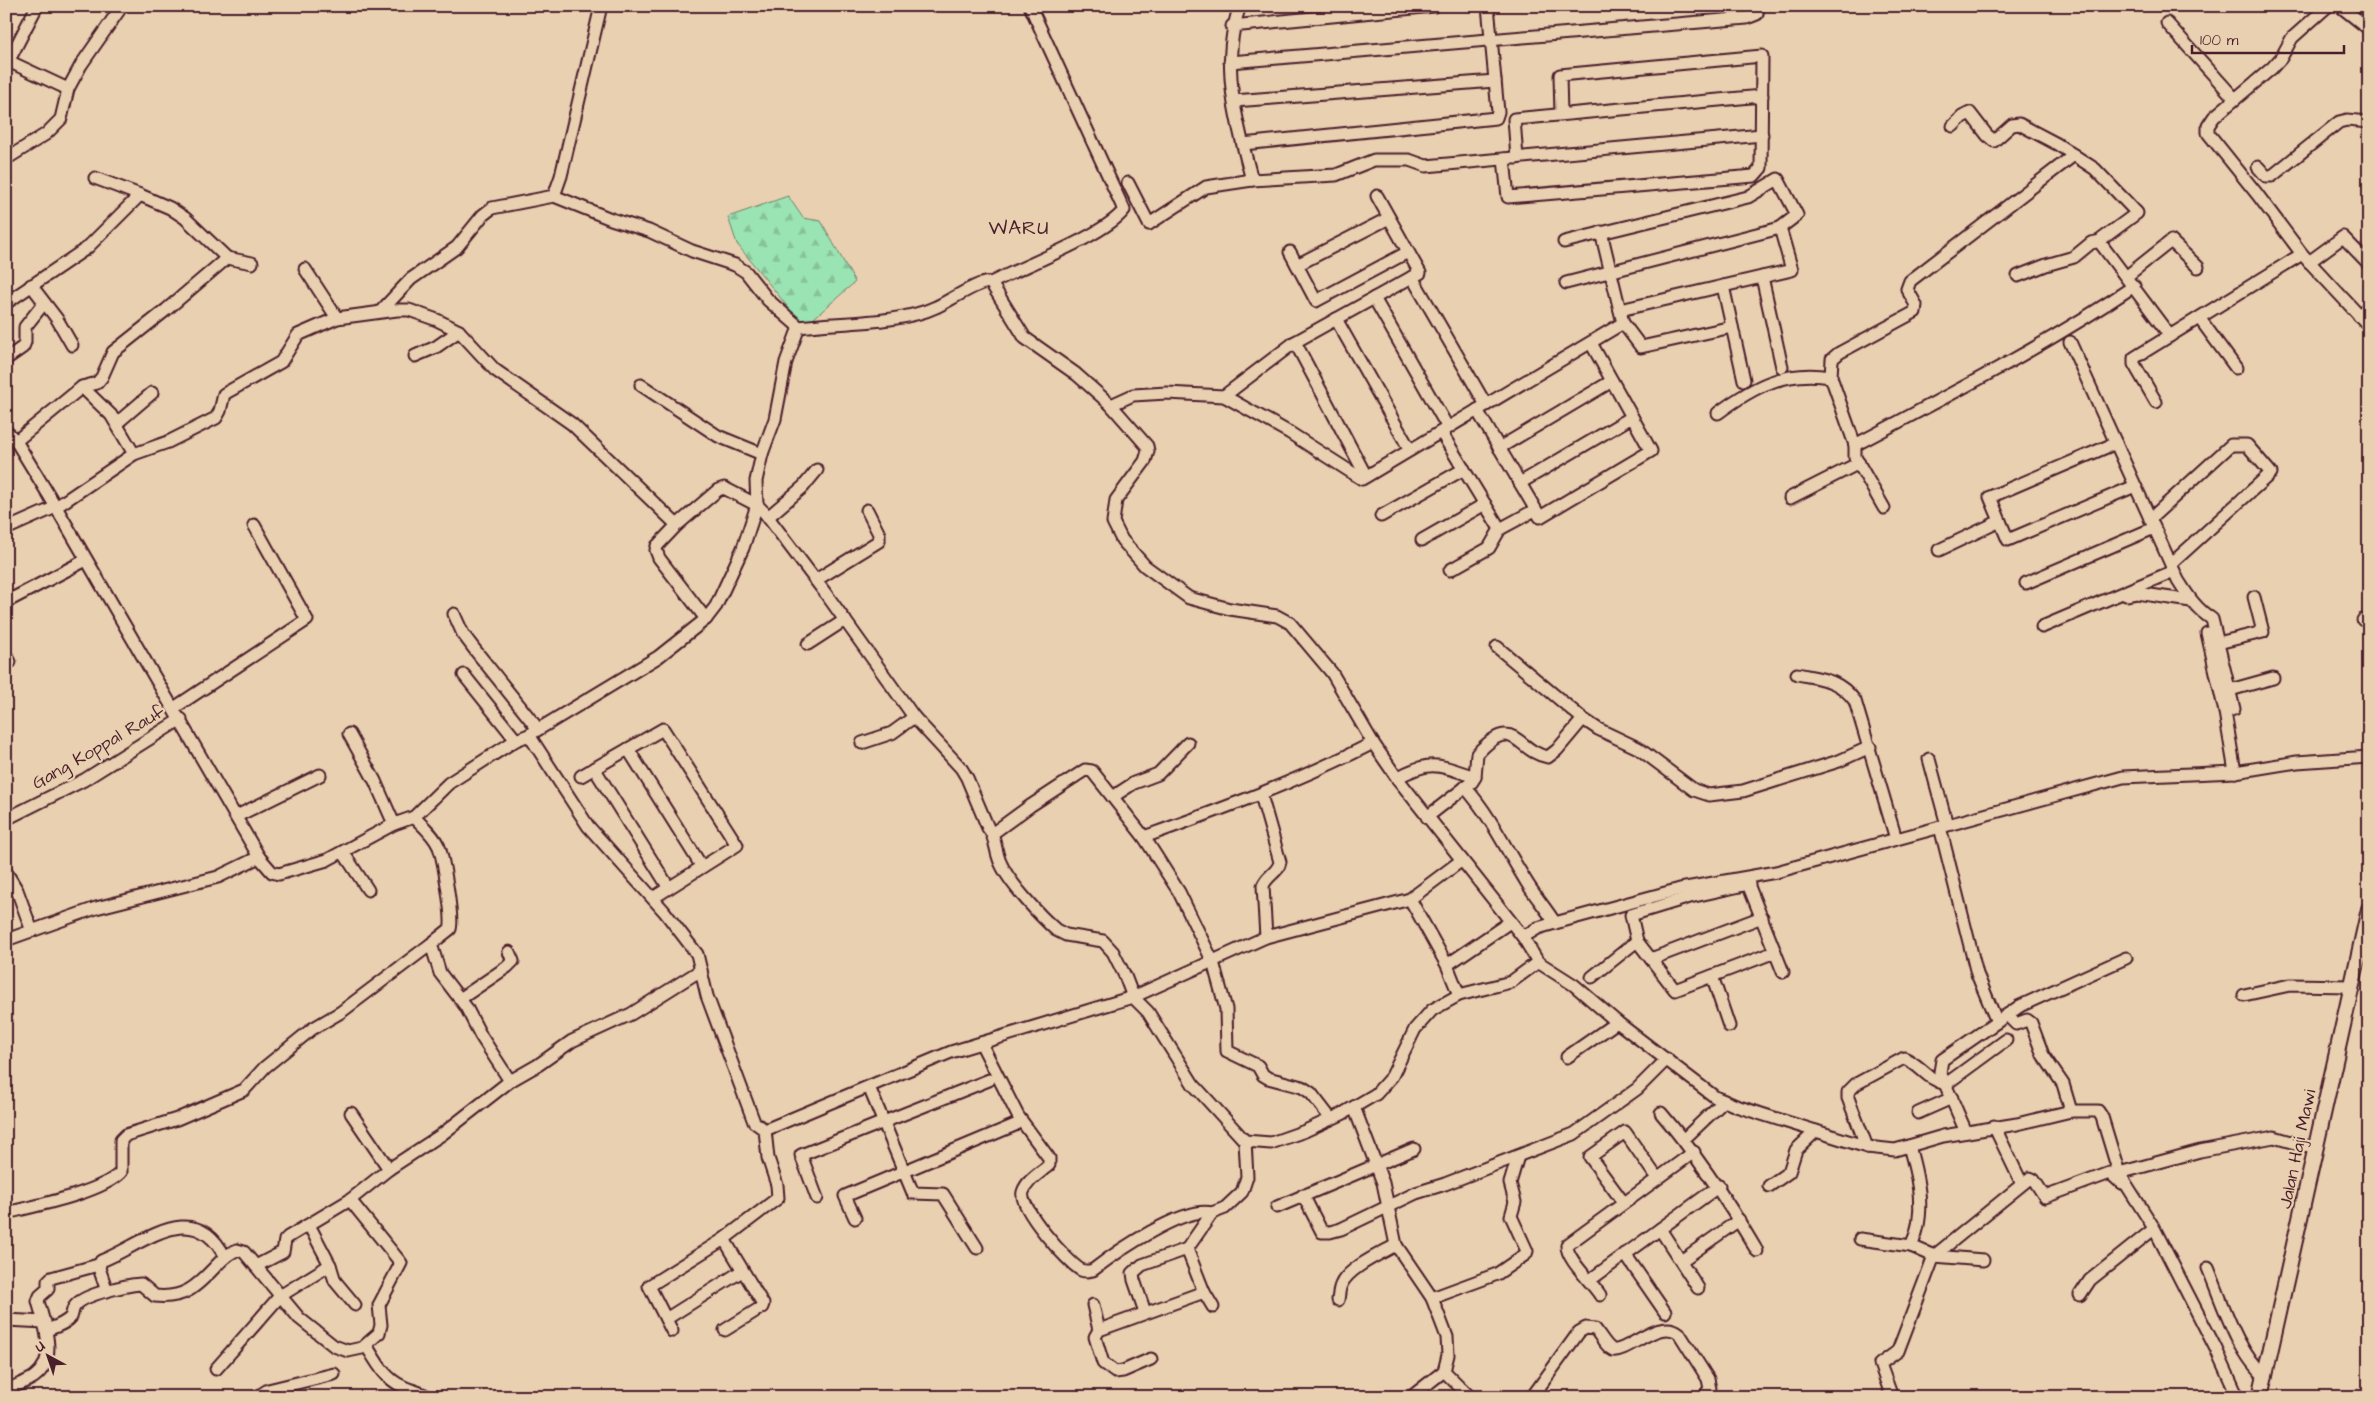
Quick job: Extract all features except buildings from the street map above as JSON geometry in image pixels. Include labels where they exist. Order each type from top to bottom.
[{"type":"street","points":[[36,6],[7,62],[68,90]]},
{"type":"street","points":[[6,159],[46,134],[61,119],[68,90],[81,65],[122,6]]},
{"type":"street","points":[[554,196],[601,6]]},
{"type":"street","points":[[381,311],[416,275],[457,247],[483,215],[500,206],[554,196],[648,231],[692,251],[734,265],[746,272],[768,300],[799,328],[917,315],[982,283],[991,283],[1104,227],[1124,210],[1030,6]]},
{"type":"street","points":[[1240,6],[1232,26],[1230,62],[1234,101],[1242,144],[1252,180]]},
{"type":"street","points":[[1232,26],[1434,6]]},
{"type":"street","points":[[1242,144],[1496,118],[1498,112],[1488,6]]},
{"type":"street","points":[[1230,62],[1747,18],[1757,14],[1758,6]]},
{"type":"street","points":[[2328,6],[2296,32],[2272,68],[2210,121],[2208,133],[2306,258],[2369,326]]},
{"type":"street","points":[[2340,6],[2369,29]]},
{"type":"street","points":[[2167,23],[2236,99]]},
{"type":"street","points":[[1504,159],[1508,198],[1754,176],[1762,168],[1762,56],[1560,75],[1560,114]]},
{"type":"street","points":[[1234,101],[1495,81]]},
{"type":"street","points":[[1517,158],[1514,119],[1762,96]]},
{"type":"street","points":[[1953,126],[1962,117],[1970,113],[1994,141],[2012,125],[2019,124],[2074,155],[2095,170],[2137,213],[2101,241],[2091,243],[2074,257],[2018,276]]},
{"type":"street","points":[[2258,167],[2266,176],[2272,176],[2339,122],[2347,120],[2369,122]]},
{"type":"street","points":[[1128,183],[1149,224],[1206,187],[1252,180],[1336,175],[1374,160],[1409,160],[1426,166],[1762,135]]},
{"type":"street","points":[[1884,508],[1855,457],[1855,445],[1831,377],[1831,364],[1835,356],[1916,312],[1916,304],[1907,289],[1910,281],[2074,155]]},
{"type":"street","points":[[95,178],[170,208],[184,218],[227,258],[252,263]]},
{"type":"street","points":[[1564,242],[1748,196],[1778,179],[1797,215],[1780,228],[1566,283]]},
{"type":"street","points":[[6,303],[87,248],[140,196]]},
{"type":"street","points":[[1224,396],[1294,342],[1420,273],[1377,196]]},
{"type":"street","points":[[1297,265],[1389,218]]},
{"type":"street","points":[[1620,310],[1792,270],[1780,228]]},
{"type":"street","points":[[1600,232],[1623,324],[1641,346],[1732,327]]},
{"type":"street","points":[[2156,402],[2133,361],[2134,358],[2200,319],[2281,265],[2306,258],[2342,237],[2369,264]]},
{"type":"street","points":[[2101,241],[2170,336]]},
{"type":"street","points":[[2127,276],[2171,241],[2198,267]]},
{"type":"street","points":[[1290,252],[1316,302],[1408,252]]},
{"type":"street","points":[[16,441],[82,387],[97,383],[102,377],[112,352],[166,310],[227,258]]},
{"type":"street","points":[[306,269],[337,318]]},
{"type":"street","points":[[1412,277],[1482,407],[1499,448],[1540,518],[1652,451],[1591,342]]},
{"type":"street","points":[[1762,277],[1782,367]]},
{"type":"street","points":[[991,283],[1024,338],[1076,374],[1110,405],[1147,446],[1148,451],[1145,461],[1116,500],[1113,522],[1122,540],[1145,566],[1189,598],[1230,609],[1277,616],[1290,623],[1332,673],[1396,778],[1524,937],[1538,962],[1574,984],[1617,1022],[1667,1058],[1715,1097],[1816,1132],[1867,1147],[1895,1150],[1943,1136],[1994,1126],[2017,1124],[2071,1111],[2096,1110],[2100,1113],[2119,1173],[2152,1230],[2240,1397]]},
{"type":"street","points":[[31,285],[57,319],[72,345]]},
{"type":"street","points":[[1723,286],[1744,380]]},
{"type":"street","points":[[1855,445],[1973,382],[2098,310],[2134,286]]},
{"type":"street","points":[[1374,298],[1464,469],[1500,529]]},
{"type":"street","points":[[6,359],[23,347],[25,327],[44,303]]},
{"type":"street","points":[[2359,316],[2369,306]]},
{"type":"street","points":[[6,529],[56,507],[134,454],[168,442],[216,418],[220,411],[222,397],[227,391],[281,362],[298,335],[337,318],[381,311],[409,310],[437,320],[459,331],[495,370],[572,424],[677,525]]},
{"type":"street","points":[[1336,319],[1410,450]]},
{"type":"street","points":[[2200,319],[2236,368]]},
{"type":"street","points":[[1110,405],[1133,395],[1167,393],[1224,396],[1290,433],[1362,478],[1623,324]]},
{"type":"street","points":[[6,431],[16,441],[56,507],[260,857],[272,872],[279,874],[327,860],[394,824],[414,816],[449,783],[516,740],[534,732],[630,676],[658,657],[706,619],[716,606],[733,571],[757,505],[756,482],[762,454],[775,419],[786,362],[799,328]]},
{"type":"street","points":[[415,356],[436,347],[459,331]]},
{"type":"street","points":[[1294,342],[1366,476]]},
{"type":"street","points":[[2070,342],[2172,568],[2191,601],[2212,619],[2234,709],[2226,712]]},
{"type":"street","points":[[1718,412],[1746,392],[1775,380],[1812,374],[1831,377]]},
{"type":"street","points":[[1499,448],[1612,381]]},
{"type":"street","points":[[641,385],[718,436],[762,454]]},
{"type":"street","points":[[82,387],[117,423],[134,454]]},
{"type":"street","points":[[117,423],[152,393]]},
{"type":"street","points":[[1520,484],[1632,417]]},
{"type":"street","points":[[2116,443],[1990,497],[2008,540],[2136,486]]},
{"type":"street","points":[[2026,583],[2152,523],[2231,445],[2247,445],[2271,473],[2172,568],[2113,597],[2042,627]]},
{"type":"street","points":[[1790,498],[1859,463]]},
{"type":"street","points":[[1381,516],[1464,469]]},
{"type":"street","points":[[768,518],[803,487],[817,470]]},
{"type":"street","points":[[706,619],[663,563],[656,550],[657,546],[677,525],[721,488],[757,505],[816,580],[914,717],[961,768],[971,786],[988,828],[993,833],[993,842],[1001,865],[1012,881],[1056,930],[1066,935],[1104,941],[1108,945],[1125,976],[1133,997],[1148,1012],[1173,1055],[1193,1084],[1246,1141],[1263,1144],[1279,1141],[1331,1119],[1376,1094],[1392,1076],[1415,1029],[1432,1010],[1459,995],[1511,982],[1538,962]]},
{"type":"street","points":[[1422,540],[1485,504]]},
{"type":"street","points":[[816,580],[878,541],[879,534],[867,510]]},
{"type":"street","points":[[1450,570],[1489,548],[1500,529],[1536,510]]},
{"type":"street","points":[[1939,550],[2000,521]]},
{"type":"street","points":[[174,708],[307,620],[254,525]]},
{"type":"street","points":[[6,602],[86,560]]},
{"type":"street","points":[[2113,597],[2138,593],[2191,601]]},
{"type":"street","points":[[2218,643],[2263,632],[2254,597]]},
{"type":"street","points":[[454,614],[463,634],[534,732],[588,826],[688,940],[696,954],[707,996],[754,1122],[764,1130],[768,1158],[777,1185],[778,1198],[724,1239],[649,1286],[672,1331]]},
{"type":"street","points":[[808,644],[844,620]]},
{"type":"street","points":[[2207,633],[2226,712],[2235,772]]},
{"type":"street","points":[[1497,647],[1583,719],[1598,729],[1638,748],[1694,790],[1709,795],[1742,791],[1839,761],[1870,747]]},
{"type":"street","points":[[1797,674],[1835,682],[1846,690],[1855,701],[1896,839]]},
{"type":"street","points":[[464,675],[516,740]]},
{"type":"street","points":[[2230,690],[2273,678]]},
{"type":"street","points":[[862,743],[892,733],[914,717]]},
{"type":"street","points":[[1427,817],[1475,777],[1477,754],[1496,739],[1509,735],[1516,737],[1538,754],[1548,757],[1557,750],[1583,719]]},
{"type":"street","name":"Gang Koppal Rauf","points":[[6,819],[84,780],[181,720]]},
{"type":"street","points":[[581,776],[663,728],[737,845],[652,898]]},
{"type":"street","points":[[349,734],[375,781],[394,824]]},
{"type":"street","points":[[1114,796],[1134,783],[1158,774],[1188,742]]},
{"type":"street","points":[[1144,837],[1261,795],[1329,766],[1373,743]]},
{"type":"street","points":[[628,749],[702,867]]},
{"type":"street","points":[[1775,952],[1676,990],[1637,941],[1632,915],[1690,896],[2123,776],[2235,772],[2298,762],[2369,757]]},
{"type":"street","points":[[1929,759],[1977,974],[1997,1022]]},
{"type":"street","points":[[1396,778],[1416,767],[1430,765],[1441,766],[1475,777]]},
{"type":"street","points":[[594,768],[669,888]]},
{"type":"street","points":[[993,833],[1085,770],[1092,771],[1114,796],[1144,837],[1179,892],[1212,962],[1226,1009],[1227,1051],[1258,1066],[1263,1075],[1268,1078],[1302,1087],[1311,1093],[1331,1119]]},
{"type":"street","points":[[237,816],[320,775]]},
{"type":"street","points":[[1465,787],[1488,816],[1525,881],[1543,903],[1555,923]]},
{"type":"street","points":[[1261,795],[1280,862],[1278,870],[1266,879],[1263,886],[1266,936]]},
{"type":"street","points":[[6,1213],[93,1188],[116,1178],[122,1172],[121,1140],[126,1134],[177,1119],[244,1090],[265,1067],[312,1029],[341,1012],[450,928],[450,908],[439,847],[429,832],[414,816]]},
{"type":"street","points":[[343,852],[359,872],[368,890]]},
{"type":"street","points":[[6,940],[126,899],[218,877],[260,857]]},
{"type":"street","points":[[764,1130],[951,1052],[1133,997],[1266,936],[1410,899],[1462,860]]},
{"type":"street","points":[[6,872],[17,890],[32,931]]},
{"type":"street","points":[[1524,937],[1538,928],[1680,889],[1747,881]]},
{"type":"street","points":[[1747,881],[1783,972]]},
{"type":"street","points":[[1410,899],[1447,965],[1459,995]]},
{"type":"street","name":"Jalan Haji Mawi","points":[[2260,1397],[2369,909]]},
{"type":"street","points":[[1651,959],[1762,917]]},
{"type":"street","points":[[1447,965],[1510,922]]},
{"type":"street","points":[[1592,977],[1637,941]]},
{"type":"street","points":[[431,944],[440,973],[470,1014],[481,1036],[510,1081]]},
{"type":"street","points":[[460,999],[507,968],[512,961],[509,952]]},
{"type":"street","points":[[1966,1132],[1940,1072],[1942,1060],[2029,1001],[2126,958]]},
{"type":"street","points":[[256,1266],[283,1252],[286,1238],[350,1200],[388,1169],[442,1135],[510,1081],[538,1065],[572,1041],[631,1014],[701,970]]},
{"type":"street","points":[[1712,976],[1729,1026]]},
{"type":"street","points":[[2244,995],[2290,985],[2352,986]]},
{"type":"street","points":[[2007,1016],[2016,1024],[2027,1020],[2031,1023],[2043,1054],[2063,1084],[2071,1111]]},
{"type":"street","points":[[1567,1057],[1617,1022]]},
{"type":"street","points":[[1946,1084],[2006,1040]]},
{"type":"street","points":[[981,1042],[1018,1116],[1048,1158],[1049,1165],[1027,1183],[1023,1192],[1023,1200],[1040,1228],[1075,1266],[1084,1271],[1092,1270],[1146,1234],[1165,1224],[1197,1213],[1212,1213]]},
{"type":"street","points":[[1303,1195],[1322,1232],[1326,1233],[1341,1229],[1416,1193],[1445,1184],[1563,1139],[1594,1120],[1637,1089],[1667,1058]]},
{"type":"street","points":[[1867,1147],[1848,1098],[1848,1092],[1856,1084],[1904,1058],[1911,1061],[1933,1080],[1946,1084]]},
{"type":"street","points":[[817,1198],[801,1155],[989,1080]]},
{"type":"street","points":[[869,1087],[913,1193],[943,1194],[977,1248]]},
{"type":"street","points":[[1918,1113],[1952,1098]]},
{"type":"street","points":[[1684,1139],[1724,1101]]},
{"type":"street","points":[[1354,1107],[1375,1164],[1388,1207],[1396,1245],[1432,1298],[1447,1337],[1448,1354],[1444,1371],[1411,1397]]},
{"type":"street","points":[[351,1112],[388,1169]]},
{"type":"street","points":[[1661,1112],[1684,1139],[1718,1186],[1757,1251]]},
{"type":"street","points":[[855,1218],[845,1196],[903,1170],[1015,1125]]},
{"type":"street","points":[[1994,1126],[2022,1184]]},
{"type":"street","points":[[1623,1202],[1590,1156],[1625,1132],[1657,1178]]},
{"type":"street","points":[[1769,1186],[1789,1172],[1796,1150],[1816,1132]]},
{"type":"street","points":[[2119,1173],[2200,1151],[2274,1138],[2281,1138],[2316,1149]]},
{"type":"street","points":[[1145,1312],[1133,1273],[1142,1265],[1187,1249],[1212,1213],[1240,1196],[1247,1177],[1246,1141]]},
{"type":"street","points":[[1909,1146],[1918,1176],[1920,1200],[1919,1218],[1910,1246]]},
{"type":"street","points":[[1277,1207],[1414,1149]]},
{"type":"street","points":[[1600,1295],[1590,1280],[1574,1263],[1567,1250],[1567,1245],[1623,1202],[1694,1152]]},
{"type":"street","points":[[1432,1298],[1497,1274],[1526,1254],[1527,1251],[1511,1216],[1515,1202],[1510,1182],[1518,1156]]},
{"type":"street","points":[[1892,1397],[1880,1364],[1898,1351],[1934,1256],[2022,1184],[2032,1178],[2041,1194],[2047,1197],[2112,1173],[2120,1181],[2152,1230]]},
{"type":"street","points":[[1590,1280],[1718,1186]]},
{"type":"street","points":[[6,1320],[46,1326],[64,1324],[72,1316],[74,1306],[78,1302],[107,1291],[141,1284],[155,1296],[176,1297],[183,1294],[206,1276],[225,1257],[232,1252],[241,1250],[299,1318],[334,1346],[352,1351],[366,1345],[381,1329],[379,1305],[402,1263],[350,1200]]},
{"type":"street","points":[[1681,1261],[1739,1220]]},
{"type":"street","points":[[309,1225],[330,1265],[335,1281],[355,1305]]},
{"type":"street","points":[[6,1392],[32,1378],[40,1370],[48,1348],[46,1326],[38,1300],[48,1289],[49,1280],[98,1264],[171,1227],[193,1227],[209,1234],[219,1244],[225,1257]]},
{"type":"street","points":[[1660,1229],[1698,1288]]},
{"type":"street","points":[[2080,1295],[2090,1280],[2152,1230]]},
{"type":"street","points":[[724,1239],[763,1305],[725,1330]]},
{"type":"street","points":[[1860,1239],[1910,1246],[1934,1256],[1982,1260]]},
{"type":"street","points":[[1338,1300],[1341,1285],[1346,1277],[1396,1245]]},
{"type":"street","points":[[1187,1249],[1204,1292],[1213,1307]]},
{"type":"street","points":[[1625,1254],[1666,1312]]},
{"type":"street","points":[[98,1264],[107,1291]]},
{"type":"street","points":[[216,1369],[280,1296],[330,1265]]},
{"type":"street","points":[[2208,1268],[2237,1335],[2255,1367],[2266,1377]]},
{"type":"street","points":[[666,1319],[742,1271]]},
{"type":"street","points":[[1151,1359],[1123,1371],[1112,1371],[1103,1363],[1094,1339],[1099,1330],[1204,1292]]},
{"type":"street","points":[[1093,1305],[1099,1330]]},
{"type":"street","points":[[1532,1397],[1573,1337],[1586,1328],[1595,1330],[1611,1348],[1618,1350],[1638,1339],[1668,1328],[1674,1329],[1678,1332],[1708,1379],[1710,1389],[1703,1397]]},
{"type":"street","points":[[366,1345],[380,1368],[393,1382],[405,1388],[420,1391],[428,1397]]},
{"type":"street","points":[[1444,1371],[1470,1397]]},
{"type":"street","points":[[256,1397],[268,1390],[334,1374]]},
{"type":"green space","points":[[788,196],[803,218],[821,221],[855,282],[804,327],[737,244],[728,217]]},
{"type":"district","name":"WARU","points":[[1019,227]]}]
